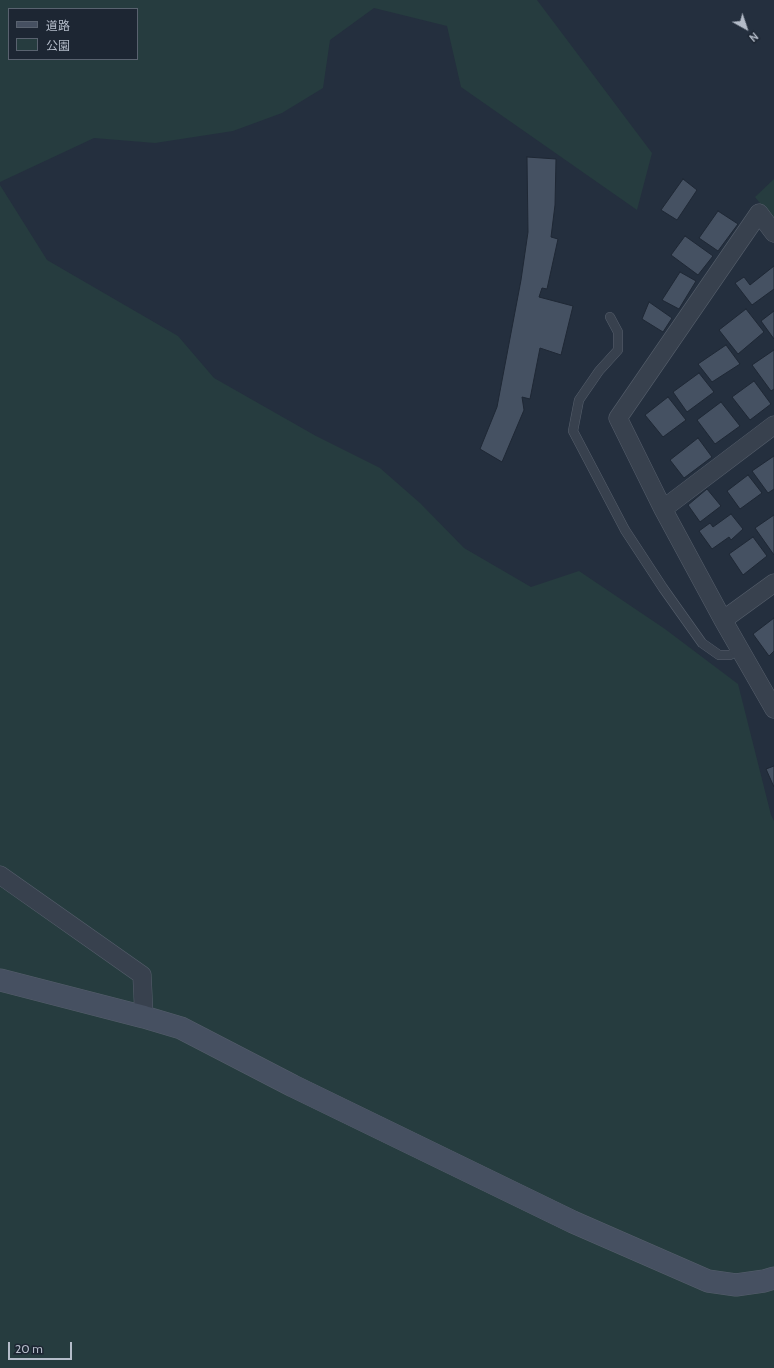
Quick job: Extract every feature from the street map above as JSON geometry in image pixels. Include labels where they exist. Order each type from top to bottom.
[{"type":"street","points":[[774,233],[759,212],[618,418],[663,509],[723,620],[774,709]]},
{"type":"street","points":[[663,509],[774,425]]},
{"type":"street","points":[[723,620],[774,583]]},
{"type":"street","points":[[0,875],[142,975],[144,1017]]},
{"type":"street","points":[[0,980],[181,1028],[293,1086],[573,1222],[708,1281],[736,1285],[774,1278]]},
{"type":"lane","points":[[610,318],[618,332],[618,350],[599,371],[579,400],[574,431],[625,530],[663,588],[702,643],[719,655],[730,655],[740,649]]},
{"type":"green space","points":[[0,0],[537,0],[652,153],[637,210],[461,87],[447,26],[374,8],[330,40],[323,88],[282,113],[233,131],[155,143],[94,138],[0,182]]},
{"type":"green space","points":[[774,179],[774,220],[755,197]]},
{"type":"green space","points":[[0,185],[47,260],[178,336],[214,378],[316,436],[380,468],[420,503],[464,548],[531,587],[579,571],[665,629],[738,684],[771,815],[774,821],[774,1368],[0,1368]]},
{"type":"building","points":[[527,157],[556,159],[555,205],[551,237],[558,239],[547,289],[542,288],[539,297],[573,306],[561,355],[540,348],[530,399],[522,397],[524,410],[502,462],[480,449],[497,407],[521,280],[528,232]]},
{"type":"building","points":[[683,179],[697,190],[677,220],[661,210]]},
{"type":"building","points":[[718,211],[738,224],[718,251],[699,238]]},
{"type":"building","points":[[685,236],[713,256],[698,275],[671,255]]},
{"type":"building","points":[[774,266],[774,289],[752,305],[735,283],[744,277],[750,285]]},
{"type":"building","points":[[680,272],[696,281],[679,309],[662,300]]},
{"type":"building","points":[[649,302],[672,318],[663,332],[642,319]]},
{"type":"building","points":[[746,309],[764,332],[738,354],[719,330]]},
{"type":"building","points":[[774,311],[774,339],[761,321]]},
{"type":"building","points":[[726,345],[740,364],[712,382],[698,364]]},
{"type":"building","points":[[774,350],[774,389],[771,391],[752,365]]},
{"type":"building","points":[[699,373],[714,392],[687,412],[673,392]]},
{"type":"building","points":[[754,381],[771,404],[750,420],[732,397]]},
{"type":"building","points":[[668,397],[686,420],[663,437],[645,415]]},
{"type":"building","points":[[721,402],[740,426],[715,444],[697,420]]},
{"type":"building","points":[[698,438],[712,457],[684,478],[670,460]]},
{"type":"building","points":[[774,456],[774,489],[768,493],[752,471]]},
{"type":"building","points":[[748,475],[762,493],[740,509],[727,491]]},
{"type":"building","points":[[707,489],[721,506],[700,522],[688,505]]},
{"type":"building","points":[[731,514],[743,529],[731,540],[729,537],[712,549],[699,531],[710,523],[713,527]]},
{"type":"building","points":[[774,515],[774,555],[755,528]]},
{"type":"building","points":[[753,537],[767,556],[743,575],[729,554]]},
{"type":"building","points":[[774,618],[774,651],[769,656],[753,634]]},
{"type":"building","points":[[774,766],[774,787],[766,769]]}]
